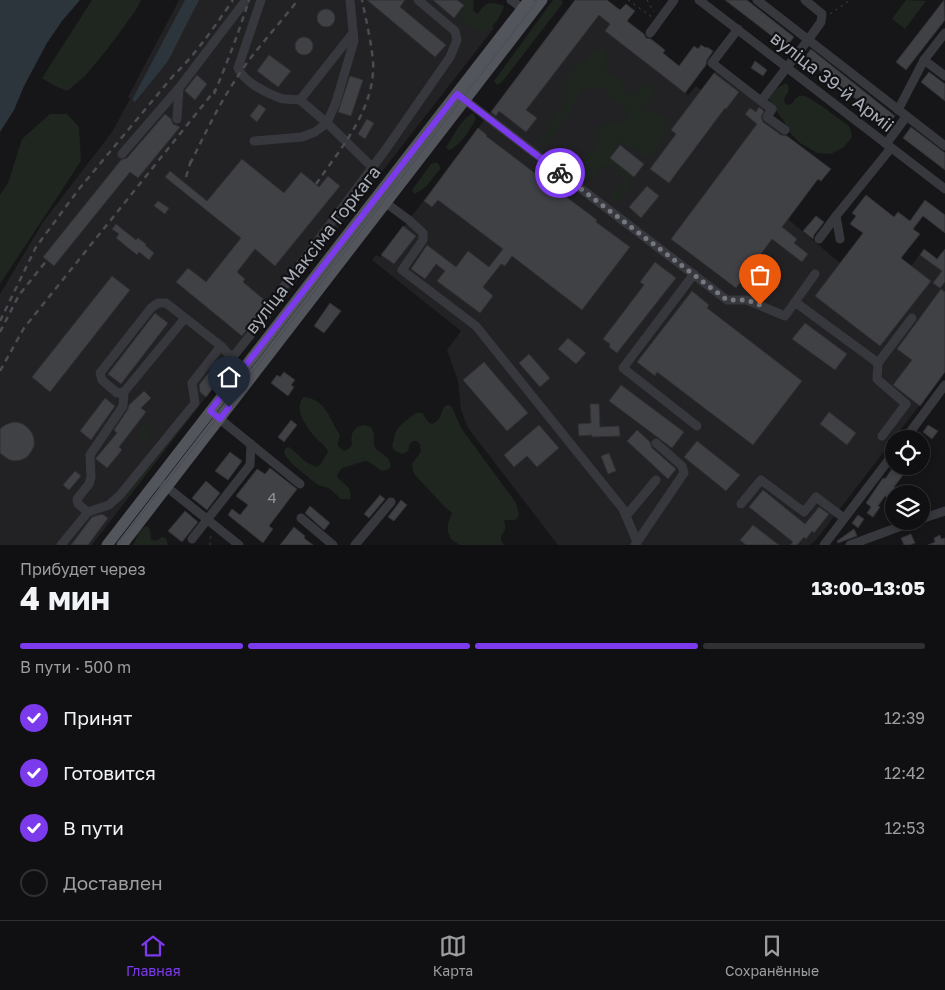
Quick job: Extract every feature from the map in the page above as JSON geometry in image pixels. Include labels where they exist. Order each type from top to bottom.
[{"type":"main road","name":"вуліца Максіма Горкага","points":[[122,545],[386,203],[527,8],[542,0]]},
{"type":"main road","name":"вуліца Максіма Горкага","points":[[106,545],[244,368],[461,97]]},
{"type":"street","points":[[122,154],[179,88],[244,0]]},
{"type":"street","points":[[261,0],[238,68],[240,73],[254,86],[282,98],[300,100],[327,123],[372,167]]},
{"type":"street","points":[[254,140],[302,137],[315,132],[327,123],[336,102],[354,42],[350,0]]},
{"type":"street","points":[[232,358],[273,307],[276,297],[450,57],[457,40],[455,31],[418,0]]},
{"type":"street","points":[[511,0],[527,8]]},
{"type":"street","points":[[650,33],[674,0]]},
{"type":"street","points":[[757,0],[945,146]]},
{"type":"street","points":[[761,101],[821,22],[822,14],[805,0]]},
{"type":"street","name":"вуліца 39-й Арміі","points":[[702,1],[945,189]]},
{"type":"street","points":[[738,29],[712,63],[772,109],[767,117],[785,130]]},
{"type":"street","points":[[300,100],[353,33]]},
{"type":"street","points":[[898,110],[924,60],[943,39]]},
{"type":"street","points":[[924,60],[945,76]]},
{"type":"street","points":[[177,119],[179,88]]},
{"type":"street","points":[[461,97],[727,300],[747,300],[785,316],[815,274]]},
{"type":"street","points":[[819,239],[888,146],[906,117]]},
{"type":"street","points":[[386,203],[423,233],[423,240],[402,270],[476,326],[623,509],[636,544]]},
{"type":"street","points":[[836,216],[840,239]]},
{"type":"street","points":[[694,274],[623,368],[697,426]]},
{"type":"street","points":[[795,302],[878,363]]},
{"type":"street","points":[[124,392],[117,393],[102,380],[100,373],[151,308],[158,303],[166,304],[185,318],[254,375]]},
{"type":"street","points":[[88,512],[78,504],[77,499],[92,477],[90,455],[123,406],[124,392],[185,318]]},
{"type":"street","points":[[882,436],[906,404],[877,379],[878,363],[912,318]]},
{"type":"street","points":[[61,545],[88,512],[109,505],[120,495],[195,403],[192,383],[220,346]]},
{"type":"street","points":[[912,430],[945,385]]},
{"type":"street","points":[[210,411],[248,439],[300,484]]},
{"type":"street","points":[[192,539],[211,522],[250,465],[248,439]]},
{"type":"street","points":[[636,544],[684,473],[682,466],[656,443]]},
{"type":"street","points":[[826,544],[885,465]]},
{"type":"street","points":[[157,479],[239,545]]},
{"type":"street","points":[[626,516],[656,480]]},
{"type":"street","points":[[742,504],[761,480],[804,512],[816,497],[844,518]]},
{"type":"street","points":[[355,545],[391,502]]},
{"type":"street","points":[[930,515],[944,510]]},
{"type":"street","points":[[301,518],[333,545]]},
{"type":"street","points":[[850,545],[891,530]]},
{"type":"path","points":[[628,0],[658,22]]},
{"type":"path","points":[[647,0],[658,22]]},
{"type":"path","points":[[821,22],[850,0]]},
{"type":"path","points":[[210,545],[211,522]]},
{"type":"shaded area","points":[[0,0],[80,0],[47,43],[24,86],[14,110],[0,132]]},
{"type":"shaded area","points":[[92,0],[141,0],[109,47],[85,76],[67,91],[42,78]]},
{"type":"shaded area","points":[[179,0],[461,0],[494,28],[92,545],[0,545],[0,294],[43,222],[112,132],[130,99],[128,97]]},
{"type":"shaded area","points":[[185,0],[199,0],[168,61],[135,102],[132,100]]},
{"type":"shaded area","points":[[459,0],[474,0],[473,13],[476,16],[488,4],[495,3],[504,6],[496,22],[484,33],[470,24],[462,23],[458,14],[466,6]]},
{"type":"shaded area","points":[[553,0],[561,0],[563,3],[502,82],[497,85],[494,81]]},
{"type":"shaded area","points":[[575,0],[607,0],[621,10],[605,31],[688,95],[696,86],[701,90],[717,69],[768,108],[762,117],[831,169],[821,181],[818,179],[788,219],[840,263],[865,231],[911,266],[924,249],[937,259],[945,249],[945,372],[900,430],[885,430],[885,450],[816,540],[810,545],[558,545],[468,428],[461,410],[458,381],[447,350],[461,331],[372,260],[376,255],[381,257]]},
{"type":"shaded area","points":[[906,0],[926,1],[905,29],[892,19]]},
{"type":"shaded area","points":[[604,48],[607,55],[605,63],[609,73],[619,79],[628,94],[637,93],[640,87],[644,85],[651,85],[654,92],[647,102],[646,109],[663,117],[665,127],[660,144],[653,154],[646,157],[620,141],[613,148],[613,155],[623,163],[630,174],[630,184],[626,194],[614,203],[612,199],[613,192],[623,177],[616,168],[611,165],[604,165],[592,178],[585,179],[582,171],[583,162],[598,145],[599,128],[605,124],[621,123],[627,116],[626,108],[612,100],[603,88],[594,87],[582,90],[551,141],[544,146],[540,143],[565,103],[568,76],[573,67],[587,61],[596,50]]},
{"type":"shaded area","points":[[786,83],[789,87],[788,93],[784,98],[785,104],[792,104],[798,97],[804,96],[849,126],[852,137],[844,147],[831,154],[817,153],[800,143],[790,133],[768,99],[772,91]]},
{"type":"shaded area","points":[[473,113],[476,118],[465,137],[453,148],[449,150],[446,148],[454,133]]},
{"type":"shaded area","points":[[50,114],[67,114],[79,127],[81,161],[0,284],[0,195],[8,183],[22,139]]},
{"type":"shaded area","points":[[437,162],[441,168],[426,186],[414,194],[412,190],[431,164]]},
{"type":"shaded area","points":[[304,397],[312,399],[323,406],[340,435],[338,446],[344,451],[352,445],[352,434],[357,427],[364,425],[371,427],[376,449],[388,458],[391,465],[389,469],[382,471],[365,461],[342,468],[337,475],[349,488],[350,499],[341,499],[329,488],[318,485],[292,464],[285,455],[284,451],[289,447],[306,462],[316,467],[320,465],[328,452],[326,447],[312,433],[302,417],[300,406]]},
{"type":"shaded area","points":[[197,403],[199,405],[197,408],[130,495],[127,498],[125,497],[123,494]]},
{"type":"shaded area","points":[[449,405],[452,407],[461,428],[516,503],[518,517],[515,520],[504,520],[505,528],[501,540],[504,545],[460,545],[451,539],[448,532],[448,524],[452,513],[413,471],[412,464],[421,451],[420,444],[417,441],[413,441],[408,451],[403,454],[395,451],[392,446],[398,428],[416,413],[423,413],[426,420],[433,424],[440,417],[445,406]]},
{"type":"shaded area","points":[[143,423],[148,423],[151,426],[150,436],[144,443],[141,441],[139,434]]},
{"type":"shaded area","points":[[148,526],[151,539],[155,541],[162,537],[166,538],[168,545],[133,545],[140,531]]},
{"type":"building","points":[[367,0],[405,0],[400,7],[446,45],[435,57]]},
{"type":"building","points":[[433,0],[457,0],[464,5],[454,18]]},
{"type":"building","points":[[575,0],[607,0],[620,10],[626,4],[635,11],[627,21],[644,34],[646,38],[651,39],[665,50],[663,53],[679,66],[694,46],[698,49],[701,45],[713,51],[706,65],[685,93],[605,31],[610,24],[599,15],[526,110],[537,118],[526,132],[499,111],[496,116],[491,112]]},
{"type":"building","points":[[725,0],[747,0],[794,37],[786,47]]},
{"type":"building","points":[[944,0],[945,20],[906,70],[896,62]]},
{"type":"building","points":[[322,9],[330,9],[335,14],[333,25],[322,27],[317,22],[317,14]]},
{"type":"building","points":[[300,37],[308,37],[313,42],[311,53],[300,55],[295,50],[295,42]]},
{"type":"building","points":[[811,49],[895,116],[888,124],[804,58]]},
{"type":"building","points":[[269,55],[291,71],[278,87],[257,71]]},
{"type":"building","points":[[755,61],[767,70],[763,76],[751,68]]},
{"type":"building","points":[[929,72],[945,84],[945,101],[921,82]]},
{"type":"building","points":[[714,73],[739,92],[669,183],[650,169],[676,134],[671,130]]},
{"type":"building","points":[[197,75],[207,84],[195,100],[185,90]]},
{"type":"building","points":[[350,76],[363,80],[351,116],[338,112]]},
{"type":"building","points":[[259,104],[266,109],[257,122],[250,116]]},
{"type":"building","points":[[759,107],[764,111],[761,117],[763,122],[781,135],[787,136],[831,169],[821,181],[818,179],[782,227],[797,239],[794,243],[808,254],[802,262],[772,239],[736,288],[671,239],[757,124],[745,114],[750,108],[756,112]]},
{"type":"building","points":[[165,114],[171,119],[173,124],[180,127],[138,178],[130,172],[54,266],[43,257],[121,160],[127,158]]},
{"type":"building","points":[[367,119],[374,123],[365,139],[358,134]]},
{"type":"building","points":[[911,127],[945,153],[945,170],[903,138]]},
{"type":"building","points":[[478,128],[630,247],[582,310],[512,256],[505,266],[501,264],[483,287],[493,296],[480,313],[437,281],[445,271],[436,264],[425,279],[411,269],[427,245],[456,267],[468,251],[489,267],[503,249],[438,200],[432,207],[424,201]]},
{"type":"building","points":[[620,145],[644,164],[634,177],[610,158]]},
{"type":"building","points":[[242,159],[284,193],[301,172],[319,187],[328,176],[340,186],[275,266],[255,249],[237,272],[245,279],[243,282],[268,303],[242,336],[176,282],[188,268],[206,282],[241,238],[165,177],[170,171],[207,201]]},
{"type":"building","points":[[647,186],[659,196],[641,218],[629,207]]},
{"type":"building","points":[[866,195],[894,217],[898,212],[910,221],[925,200],[945,215],[945,233],[923,216],[913,229],[920,234],[901,258],[931,281],[880,346],[815,296],[863,233],[850,224],[856,216],[852,213]]},
{"type":"building","points":[[158,201],[169,208],[165,214],[154,206]]},
{"type":"building","points":[[816,216],[824,222],[813,239],[803,231]]},
{"type":"building","points":[[116,224],[136,240],[138,238],[146,244],[154,253],[149,260],[139,252],[137,255],[116,238],[119,234],[112,229]]},
{"type":"building","points":[[403,226],[416,236],[394,264],[381,255]]},
{"type":"building","points":[[924,249],[937,259],[945,249],[945,282],[940,288],[933,283],[942,271],[920,255]]},
{"type":"building","points":[[655,262],[676,278],[617,353],[603,339],[644,285],[640,282]]},
{"type":"building","points":[[112,276],[130,290],[50,392],[32,377]]},
{"type":"building","points":[[941,289],[945,292],[945,372],[920,406],[893,385],[912,360],[897,349]]},
{"type":"building","points":[[692,291],[709,305],[707,308],[802,381],[753,445],[657,372],[655,376],[637,362]]},
{"type":"building","points":[[330,303],[341,311],[324,333],[314,326]]},
{"type":"building","points":[[155,313],[168,323],[121,384],[108,374]]},
{"type":"building","points":[[805,323],[847,354],[835,370],[792,339]]},
{"type":"building","points":[[568,338],[586,353],[576,364],[558,349]]},
{"type":"building","points":[[529,354],[550,378],[540,387],[519,363]]},
{"type":"building","points":[[217,362],[227,370],[206,397],[200,392],[199,385]]},
{"type":"building","points":[[484,362],[528,413],[507,431],[463,380]]},
{"type":"building","points":[[284,372],[295,380],[291,385],[294,387],[288,396],[271,383],[277,375],[280,377]]},
{"type":"building","points":[[621,385],[684,432],[672,448],[609,401]]},
{"type":"building","points":[[144,391],[151,398],[141,408],[146,412],[119,447],[122,450],[107,468],[96,458],[117,433],[114,430],[129,405]]},
{"type":"building","points":[[105,398],[115,406],[91,440],[80,431]]},
{"type":"building","points":[[590,404],[599,404],[600,427],[619,426],[620,436],[579,436],[578,424],[591,423]]},
{"type":"building","points":[[829,412],[856,433],[847,445],[820,424]]},
{"type":"building","points":[[291,420],[297,425],[284,442],[278,437]]},
{"type":"building","points":[[16,422],[23,424],[32,433],[34,446],[27,457],[14,461],[0,453],[0,429],[5,425]]},
{"type":"building","points":[[539,425],[559,448],[537,467],[527,456],[514,467],[504,455]]},
{"type":"building","points":[[928,425],[938,431],[932,439],[930,437],[930,430],[924,430]]},
{"type":"building","points":[[637,430],[650,442],[652,448],[676,469],[668,479],[627,441]]},
{"type":"building","points":[[697,441],[740,475],[726,491],[684,457]]},
{"type":"building","points":[[230,452],[242,461],[228,480],[215,471]]},
{"type":"building","points":[[609,453],[616,471],[608,474],[601,456]]},
{"type":"building","points":[[270,468],[297,489],[269,526],[273,529],[263,543],[228,515],[232,509],[240,515],[248,505],[236,496],[257,469],[265,474]]},
{"type":"building","points":[[75,471],[81,476],[69,490],[63,485]]},
{"type":"building","points":[[888,475],[903,475],[896,485],[885,485],[885,496],[873,517],[867,513],[871,507],[866,503],[883,478],[885,479]]},
{"type":"building","points":[[206,481],[220,493],[207,510],[192,498]]},
{"type":"building","points":[[763,490],[805,524],[819,507],[829,514],[814,533],[812,531],[806,539],[804,537],[797,545],[790,545],[793,542],[749,507]]},
{"type":"building","points":[[380,495],[385,499],[369,518],[364,514]]},
{"type":"building","points":[[401,500],[407,505],[394,521],[388,517]]},
{"type":"building","points":[[310,506],[330,523],[324,530],[305,513]]},
{"type":"building","points":[[185,511],[198,522],[182,542],[168,531]]},
{"type":"building","points":[[102,514],[108,518],[88,545],[71,545],[92,517]]},
{"type":"building","points":[[858,515],[864,519],[858,528],[852,523]]},
{"type":"building","points":[[753,525],[779,545],[746,545],[740,540]]},
{"type":"building","points":[[294,527],[305,536],[304,538],[313,545],[280,545]]},
{"type":"building","points":[[854,529],[857,536],[838,543],[837,541]]},
{"type":"building","points":[[911,534],[915,543],[904,545],[901,538]]},
{"type":"building","points":[[940,535],[941,539],[945,538],[945,545],[928,545],[935,542],[934,538]]},
{"type":"tram line","points":[[117,545],[218,417],[538,0]]},
{"type":"railway","points":[[0,321],[36,247],[79,189],[173,76],[198,49],[233,0]]},
{"type":"railway","points":[[214,94],[249,0]]},
{"type":"railway","points":[[190,164],[216,112],[241,71],[298,0]]},
{"type":"railway","points":[[316,184],[355,127],[369,95],[373,61],[362,0]]},
{"type":"railway","points":[[0,371],[24,328],[216,89]]},
{"type":"railway","points":[[186,177],[192,157]]},
{"type":"railway","points":[[0,332],[19,295],[47,260]]},
{"type":"way so far","points":[[560,173],[727,300],[747,300],[760,305]]},
{"type":"route","points":[[229,407],[220,419],[210,411],[457,94],[560,173]]}]
